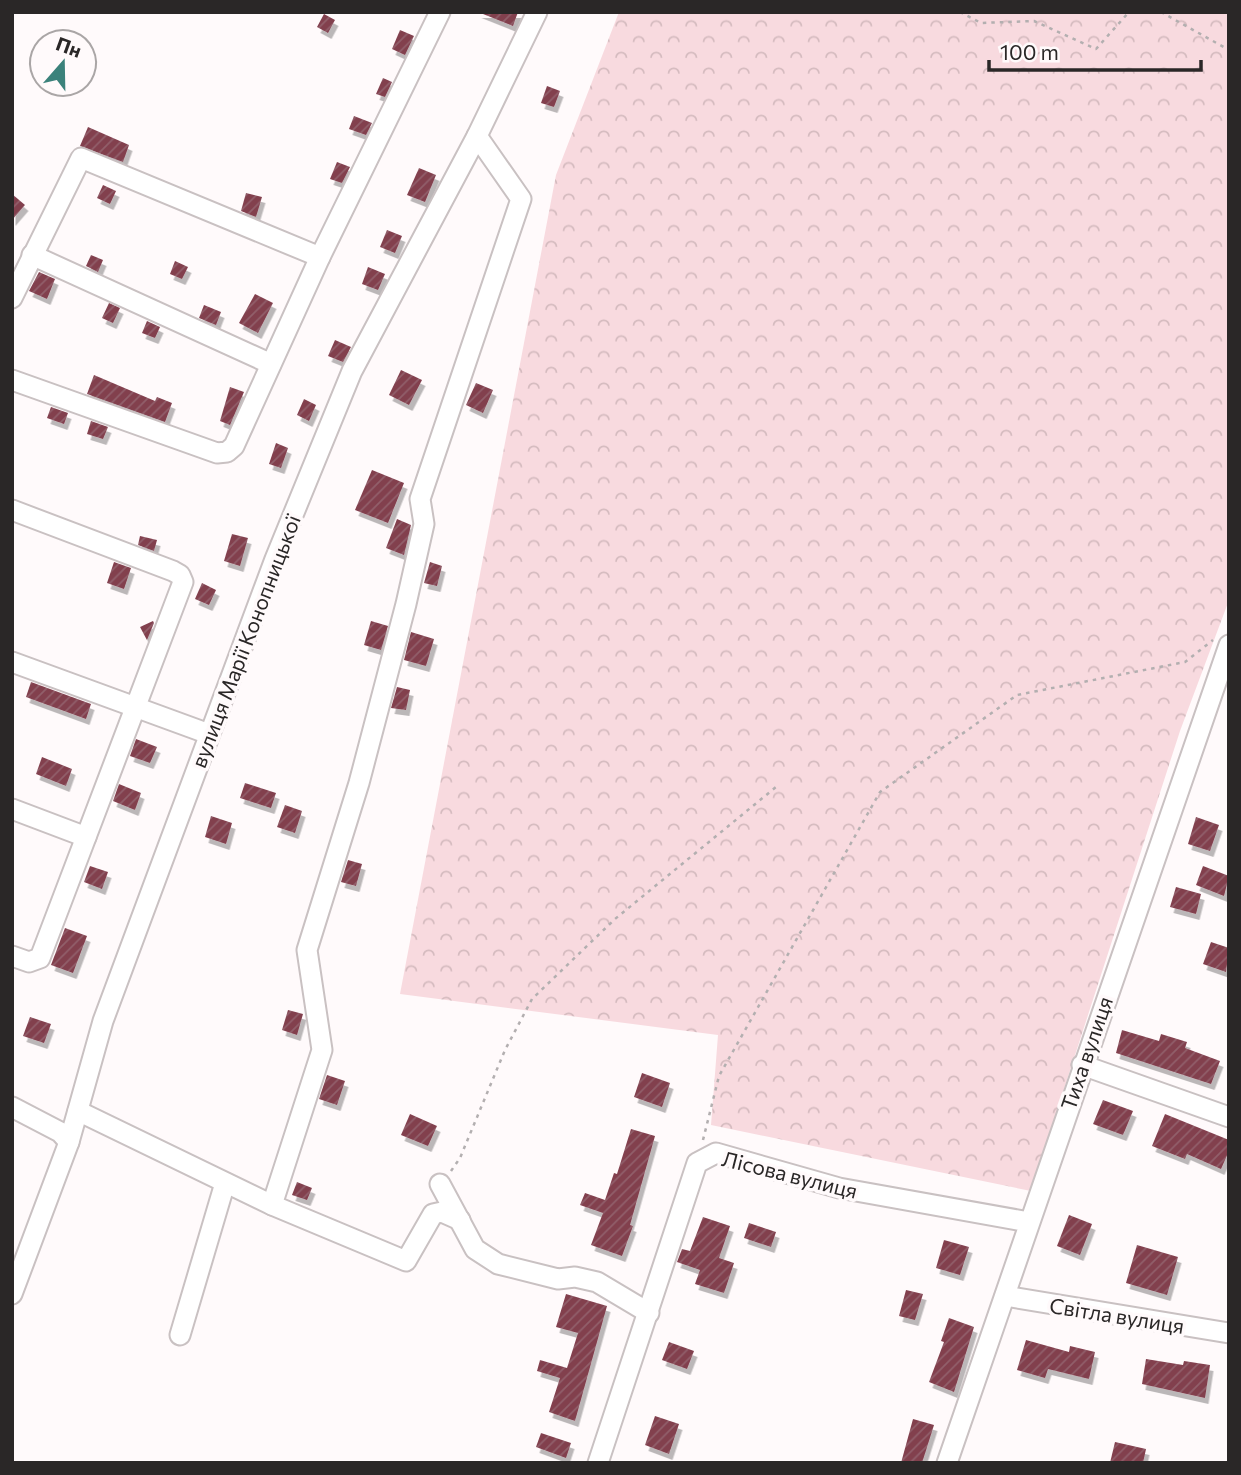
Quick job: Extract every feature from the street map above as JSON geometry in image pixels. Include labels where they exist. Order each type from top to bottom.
[{"type":"street","points":[[12,380],[222,453],[234,446],[320,257],[440,12]]},
{"type":"street","name":"вулиця Марії Конопницької","points":[[12,1294],[69,1142],[103,1021],[275,559],[352,371],[477,136],[537,12]]},
{"type":"street","points":[[272,1205],[322,1050],[307,950],[359,783],[407,604],[424,524],[420,499],[521,199],[477,136]]},
{"type":"street","points":[[12,298],[81,158],[320,257]]},
{"type":"street","points":[[32,255],[271,364]]},
{"type":"street","points":[[12,510],[180,575],[183,582],[40,958],[29,962],[12,956]]},
{"type":"street","name":"Тиха вулиця","points":[[947,1463],[1224,640]]},
{"type":"street","points":[[12,662],[209,734]]},
{"type":"street","points":[[12,809],[86,837]]},
{"type":"street","points":[[1082,1065],[1229,1117]]},
{"type":"street","points":[[12,1107],[60,1132],[69,1142]]},
{"type":"street","points":[[78,1111],[272,1205],[406,1261],[433,1214],[442,1212],[460,1220]]},
{"type":"street","name":"Лісова вулиця","points":[[598,1463],[698,1163],[716,1153],[839,1188],[1028,1222]]},
{"type":"street","points":[[180,1335],[225,1183]]},
{"type":"street","points":[[440,1184],[475,1249],[498,1264],[537,1276],[558,1279],[575,1277],[597,1282],[649,1312]]},
{"type":"street","name":"Світла вулиця","points":[[1005,1296],[1229,1333]]},
{"type":"path","points":[[960,12],[981,23],[1034,20],[1096,49],[1129,12]]},
{"type":"path","points":[[1161,12],[1229,50]]},
{"type":"path","points":[[698,1163],[719,1076],[880,792],[1017,695],[1185,662],[1224,640]]},
{"type":"path","points":[[440,1184],[460,1158],[505,1050],[532,999],[615,919],[776,787]]},
{"type":"green space","points":[[619,12],[1229,12],[1229,600],[1180,731],[1031,1191],[711,1125],[718,1035],[400,994],[556,175]]},
{"type":"building","points":[[478,12],[518,12],[513,26]]},
{"type":"building","points":[[324,14],[335,20],[328,33],[317,27]]},
{"type":"building","points":[[400,30],[414,36],[405,55],[392,49]]},
{"type":"building","points":[[383,78],[392,82],[385,97],[376,94]]},
{"type":"building","points":[[547,86],[560,91],[554,107],[541,103]]},
{"type":"building","points":[[354,116],[372,123],[366,135],[349,129]]},
{"type":"building","points":[[88,127],[129,145],[123,162],[80,146]]},
{"type":"building","points":[[337,162],[350,167],[342,183],[330,179]]},
{"type":"building","points":[[419,168],[436,175],[425,202],[407,195]]},
{"type":"building","points":[[103,185],[116,191],[110,204],[97,198]]},
{"type":"building","points":[[246,193],[262,197],[256,217],[241,211]]},
{"type":"building","points":[[12,194],[25,205],[12,220]]},
{"type":"building","points":[[387,230],[402,236],[395,253],[380,247]]},
{"type":"building","points":[[91,255],[103,260],[98,272],[86,266]]},
{"type":"building","points":[[175,261],[188,267],[182,279],[170,274]]},
{"type":"building","points":[[368,267],[385,274],[378,290],[362,284]]},
{"type":"building","points":[[39,272],[55,279],[47,299],[29,291]]},
{"type":"building","points":[[255,294],[273,303],[258,333],[239,323]]},
{"type":"building","points":[[109,303],[120,308],[113,323],[102,318]]},
{"type":"building","points":[[204,305],[221,312],[216,325],[199,318]]},
{"type":"building","points":[[147,321],[160,327],[155,338],[142,333]]},
{"type":"building","points":[[335,340],[351,347],[343,362],[328,356]]},
{"type":"building","points":[[401,370],[422,380],[409,405],[389,395]]},
{"type":"building","points":[[94,375],[155,401],[157,397],[172,403],[165,422],[87,394]]},
{"type":"building","points":[[476,383],[493,390],[483,413],[466,405]]},
{"type":"building","points":[[230,387],[244,392],[230,425],[220,421]]},
{"type":"building","points":[[304,399],[316,405],[309,421],[297,415]]},
{"type":"building","points":[[51,407],[68,413],[64,424],[47,418]]},
{"type":"building","points":[[91,421],[108,427],[103,439],[87,434]]},
{"type":"building","points":[[276,443],[288,448],[281,468],[269,464]]},
{"type":"building","points":[[372,470],[404,483],[388,523],[355,510]]},
{"type":"building","points":[[397,519],[411,525],[404,555],[386,548]]},
{"type":"building","points":[[232,534],[248,538],[240,566],[224,561]]},
{"type":"building","points":[[140,536],[157,540],[154,551],[138,545]]},
{"type":"building","points":[[114,562],[131,568],[124,589],[107,583]]},
{"type":"building","points":[[430,562],[442,566],[437,586],[424,583]]},
{"type":"building","points":[[202,583],[216,590],[209,605],[195,599]]},
{"type":"building","points":[[153,621],[154,623],[147,640],[140,627]]},
{"type":"building","points":[[371,621],[388,626],[381,650],[364,645]]},
{"type":"building","points":[[411,632],[434,639],[426,666],[404,660]]},
{"type":"building","points":[[31,682],[91,704],[86,719],[26,697]]},
{"type":"building","points":[[397,687],[410,690],[406,710],[391,708]]},
{"type":"building","points":[[136,739],[157,747],[150,763],[130,756]]},
{"type":"building","points":[[42,757],[72,769],[66,786],[36,774]]},
{"type":"building","points":[[245,783],[276,793],[271,808],[240,798]]},
{"type":"building","points":[[119,784],[141,793],[135,810],[113,801]]},
{"type":"building","points":[[285,805],[302,811],[295,833],[277,827]]},
{"type":"building","points":[[211,816],[232,823],[226,844],[205,837]]},
{"type":"building","points":[[1196,817],[1219,825],[1210,851],[1188,844]]},
{"type":"building","points":[[348,860],[362,864],[356,886],[341,882]]},
{"type":"building","points":[[90,866],[108,872],[102,889],[84,882]]},
{"type":"building","points":[[1203,866],[1229,876],[1224,896],[1196,885]]},
{"type":"building","points":[[1176,887],[1201,894],[1196,914],[1170,907]]},
{"type":"building","points":[[65,928],[87,936],[73,973],[51,965]]},
{"type":"building","points":[[1211,942],[1229,948],[1226,972],[1203,964]]},
{"type":"building","points":[[288,1010],[303,1014],[297,1035],[282,1030]]},
{"type":"building","points":[[30,1017],[51,1024],[44,1043],[23,1036]]},
{"type":"building","points":[[1122,1030],[1159,1041],[1161,1034],[1187,1042],[1185,1048],[1220,1061],[1211,1084],[1116,1053]]},
{"type":"building","points":[[642,1073],[670,1083],[662,1107],[634,1097]]},
{"type":"building","points":[[327,1075],[345,1081],[337,1105],[319,1099]]},
{"type":"building","points":[[1103,1100],[1133,1111],[1123,1135],[1093,1124]]},
{"type":"building","points":[[410,1114],[437,1126],[428,1146],[401,1135]]},
{"type":"building","points":[[1165,1114],[1229,1140],[1229,1151],[1221,1169],[1187,1154],[1185,1159],[1152,1146]]},
{"type":"building","points":[[631,1129],[655,1136],[630,1225],[633,1226],[622,1256],[591,1245],[603,1213],[580,1205],[585,1193],[605,1200],[614,1173],[617,1174]]},
{"type":"building","points":[[297,1182],[312,1188],[307,1200],[292,1195]]},
{"type":"building","points":[[1069,1215],[1092,1224],[1080,1255],[1057,1246]]},
{"type":"building","points":[[703,1217],[730,1226],[719,1258],[734,1263],[724,1293],[695,1284],[700,1270],[677,1262],[682,1249],[690,1251]]},
{"type":"building","points":[[749,1223],[776,1232],[771,1247],[744,1238]]},
{"type":"building","points":[[944,1240],[969,1247],[960,1275],[936,1268]]},
{"type":"building","points":[[1137,1245],[1178,1257],[1167,1295],[1126,1283]]},
{"type":"building","points":[[906,1290],[923,1294],[915,1320],[899,1316]]},
{"type":"building","points":[[566,1294],[607,1306],[575,1421],[549,1412],[560,1378],[537,1371],[540,1360],[567,1368],[578,1333],[556,1327]]},
{"type":"building","points":[[949,1318],[974,1327],[954,1392],[929,1382],[944,1342],[941,1341]]},
{"type":"building","points":[[1026,1340],[1069,1352],[1070,1346],[1095,1352],[1089,1379],[1048,1369],[1045,1378],[1017,1370]]},
{"type":"building","points":[[669,1342],[694,1351],[687,1369],[662,1360]]},
{"type":"building","points":[[1146,1359],[1183,1365],[1184,1361],[1210,1365],[1205,1398],[1142,1384]]},
{"type":"building","points":[[655,1416],[679,1424],[669,1454],[645,1445]]},
{"type":"building","points":[[913,1419],[934,1425],[922,1463],[901,1463]]},
{"type":"building","points":[[541,1433],[571,1443],[566,1458],[536,1447]]},
{"type":"building","points":[[1115,1442],[1146,1449],[1143,1463],[1110,1463]]}]
